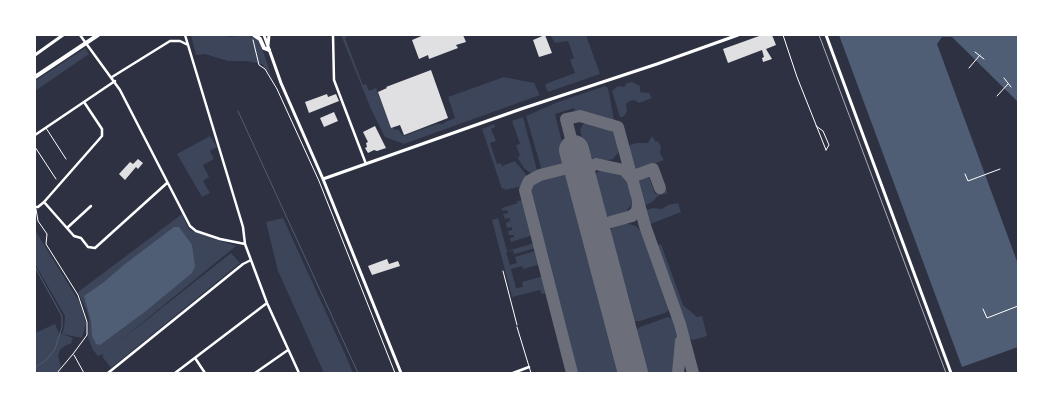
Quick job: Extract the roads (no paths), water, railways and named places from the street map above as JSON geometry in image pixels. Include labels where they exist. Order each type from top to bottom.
[{"type":"main road","points":[[255,35],[260,39],[264,48],[268,48]]},
{"type":"main road","points":[[35,77],[97,36]]},
{"type":"street","points":[[35,55],[64,35]]},
{"type":"street","points":[[80,35],[115,82],[187,220],[196,231],[220,239],[245,244]]},
{"type":"street","points":[[185,35],[243,228],[245,244],[267,303],[299,373]]},
{"type":"street","points":[[264,35],[280,82],[323,179],[401,373]]},
{"type":"street","points":[[268,48],[269,35]]},
{"type":"street","points":[[333,35],[334,80],[366,164]]},
{"type":"street","points":[[323,179],[521,109],[668,61],[738,35]]},
{"type":"street","points":[[826,35],[951,373]]},
{"type":"street","points":[[112,77],[170,41],[180,41],[188,45]]},
{"type":"street","points":[[35,135],[115,82]]},
{"type":"street","points":[[36,207],[44,202],[103,133],[102,128],[84,102]]},
{"type":"street","points":[[44,202],[74,236],[81,238],[88,247],[95,248],[168,182]]},
{"type":"street","points":[[67,228],[91,206]]},
{"type":"street","points":[[108,373],[222,281],[251,260]]},
{"type":"street","points":[[175,373],[267,303]]},
{"type":"street","points":[[255,373],[288,350]]},
{"type":"street","points":[[195,358],[205,373]]},
{"type":"street","points":[[513,373],[529,367]]},
{"type":"lane","points":[[783,35],[816,126],[826,150],[829,146],[823,131],[816,126]]},
{"type":"lane","points":[[46,127],[66,159]]},
{"type":"lane","points":[[35,147],[56,179]]},
{"type":"lane","points":[[36,207],[38,221],[47,234],[46,244],[78,295],[87,322],[87,335],[74,354],[56,373]]},
{"type":"lane","points":[[517,327],[531,373]]},
{"type":"lane","points":[[74,354],[84,373]]},
{"type":"waterway","points":[[238,111],[358,373]]},
{"type":"waterway","points":[[35,267],[62,316],[62,327],[55,349],[47,359],[35,368]]},
{"type":"railway","points":[[819,35],[946,373]]}]
